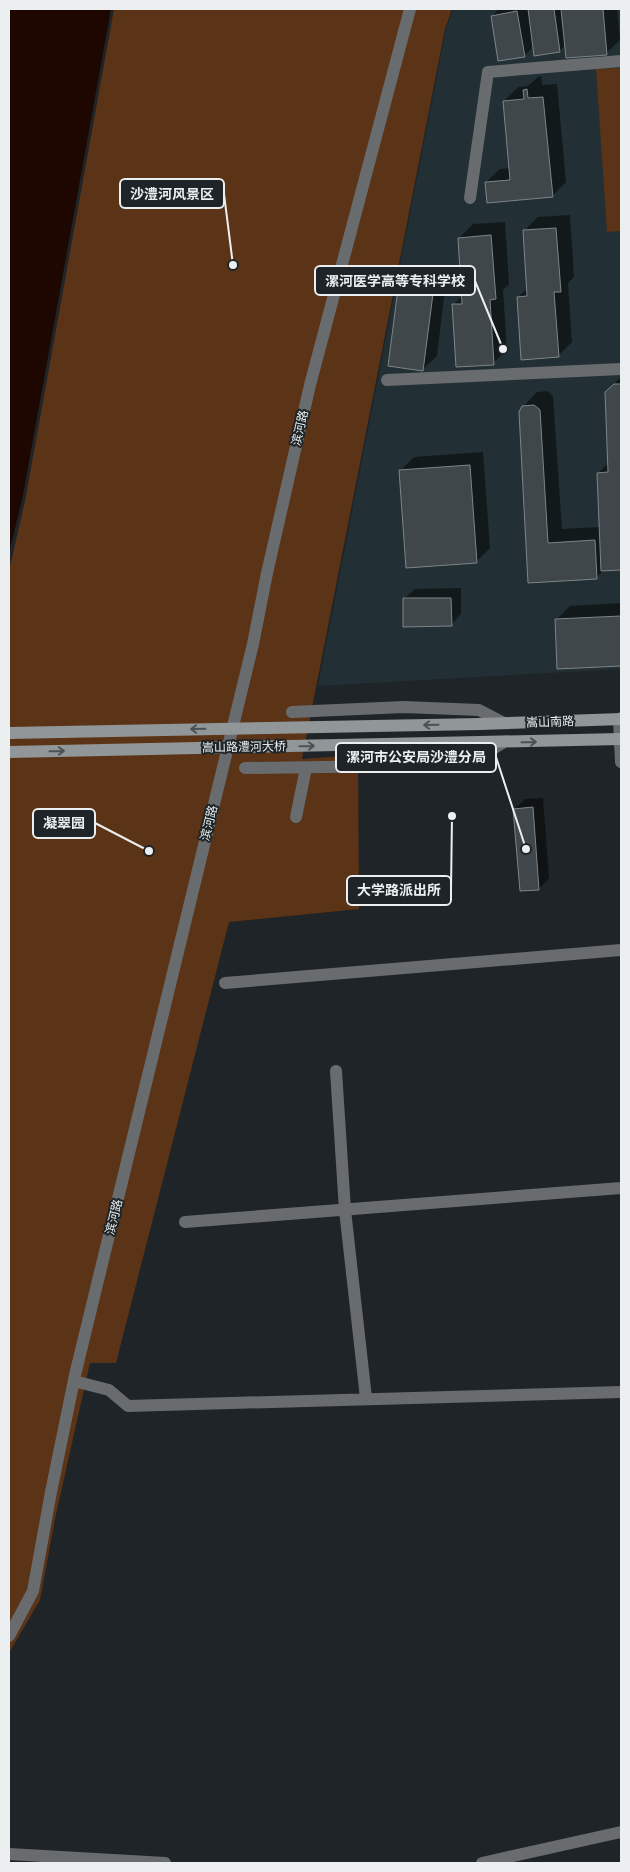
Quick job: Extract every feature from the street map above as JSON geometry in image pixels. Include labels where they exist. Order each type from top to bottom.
[{"type":"main road","name":"嵩山南路","points":[[480,724],[620,719]]},
{"type":"main road","name":"嵩山路澧河大桥","points":[[9,733],[480,724]]},
{"type":"main road","name":"嵩山南路","points":[[480,742],[621,740]]},
{"type":"main road","name":"嵩山路澧河大桥","points":[[9,752],[480,742]]},
{"type":"street","name":"滨河路","points":[[9,1636],[33,1591],[50,1492],[74,1381],[254,644],[267,573],[310,385],[410,9]]},
{"type":"street","points":[[470,198],[488,72],[621,61]]},
{"type":"street","points":[[387,380],[621,369]]},
{"type":"street","points":[[292,712],[404,707],[479,710],[504,723]]},
{"type":"street","points":[[620,719],[621,762]]},
{"type":"street","points":[[245,768],[466,765],[504,742]]},
{"type":"street","points":[[296,817],[306,768]]},
{"type":"street","points":[[225,983],[621,950]]},
{"type":"street","points":[[336,1071],[345,1210],[366,1398]]},
{"type":"street","points":[[185,1222],[621,1188]]},
{"type":"street","points":[[74,1381],[109,1390],[128,1406],[621,1392]]},
{"type":"street","points":[[482,1863],[621,1832]]},
{"type":"street","points":[[9,1854],[165,1863]]},
{"type":"shaded area","points":[[9,9],[111,9],[22,500],[9,553]]},
{"type":"shaded area","points":[[114,9],[452,9],[445,29],[302,759],[358,755],[359,909],[229,922],[116,1363],[90,1363],[55,1519],[40,1600],[9,1653],[9,571],[25,501]]},
{"type":"shaded area","points":[[453,9],[621,9],[621,669],[318,686],[446,29]]},
{"type":"shaded area","points":[[621,68],[621,231],[607,232],[596,69]]},
{"type":"building","points":[[528,9],[554,9],[560,52],[534,56]]},
{"type":"building","points":[[561,9],[603,9],[607,55],[566,58]]},
{"type":"building","points":[[517,11],[525,57],[498,61],[491,16]]},
{"type":"building","points":[[527,89],[528,98],[543,97],[553,197],[487,203],[485,182],[510,180],[503,101],[524,99],[523,90]]},
{"type":"building","points":[[556,228],[561,292],[554,292],[559,357],[521,360],[517,297],[527,296],[523,230]]},
{"type":"building","points":[[491,235],[496,299],[490,300],[494,365],[456,367],[452,304],[462,304],[458,238]]},
{"type":"building","points":[[399,281],[434,286],[423,371],[388,366]]},
{"type":"building","points":[[614,384],[621,384],[621,570],[601,571],[597,473],[608,472],[605,392]]},
{"type":"building","points":[[534,405],[540,410],[548,543],[595,540],[597,579],[528,583],[519,412],[522,406]]},
{"type":"building","points":[[470,465],[477,563],[406,568],[399,470]]},
{"type":"building","points":[[403,598],[451,598],[452,626],[403,627]]},
{"type":"building","points":[[621,616],[621,666],[557,669],[555,619]]},
{"type":"building","points":[[533,807],[539,890],[520,891],[513,809]]},
{"type":"place","name":"沙澧河风景区","points":[[233,265]]},
{"type":"place","name":"漯河医学高等专科学校","points":[[503,349]]},
{"type":"place","name":"大学路派出所","points":[[452,816]]},
{"type":"place","name":"漯河市公安局沙澧分局","points":[[526,849]]},
{"type":"place","name":"凝翠园","points":[[149,851]]}]
